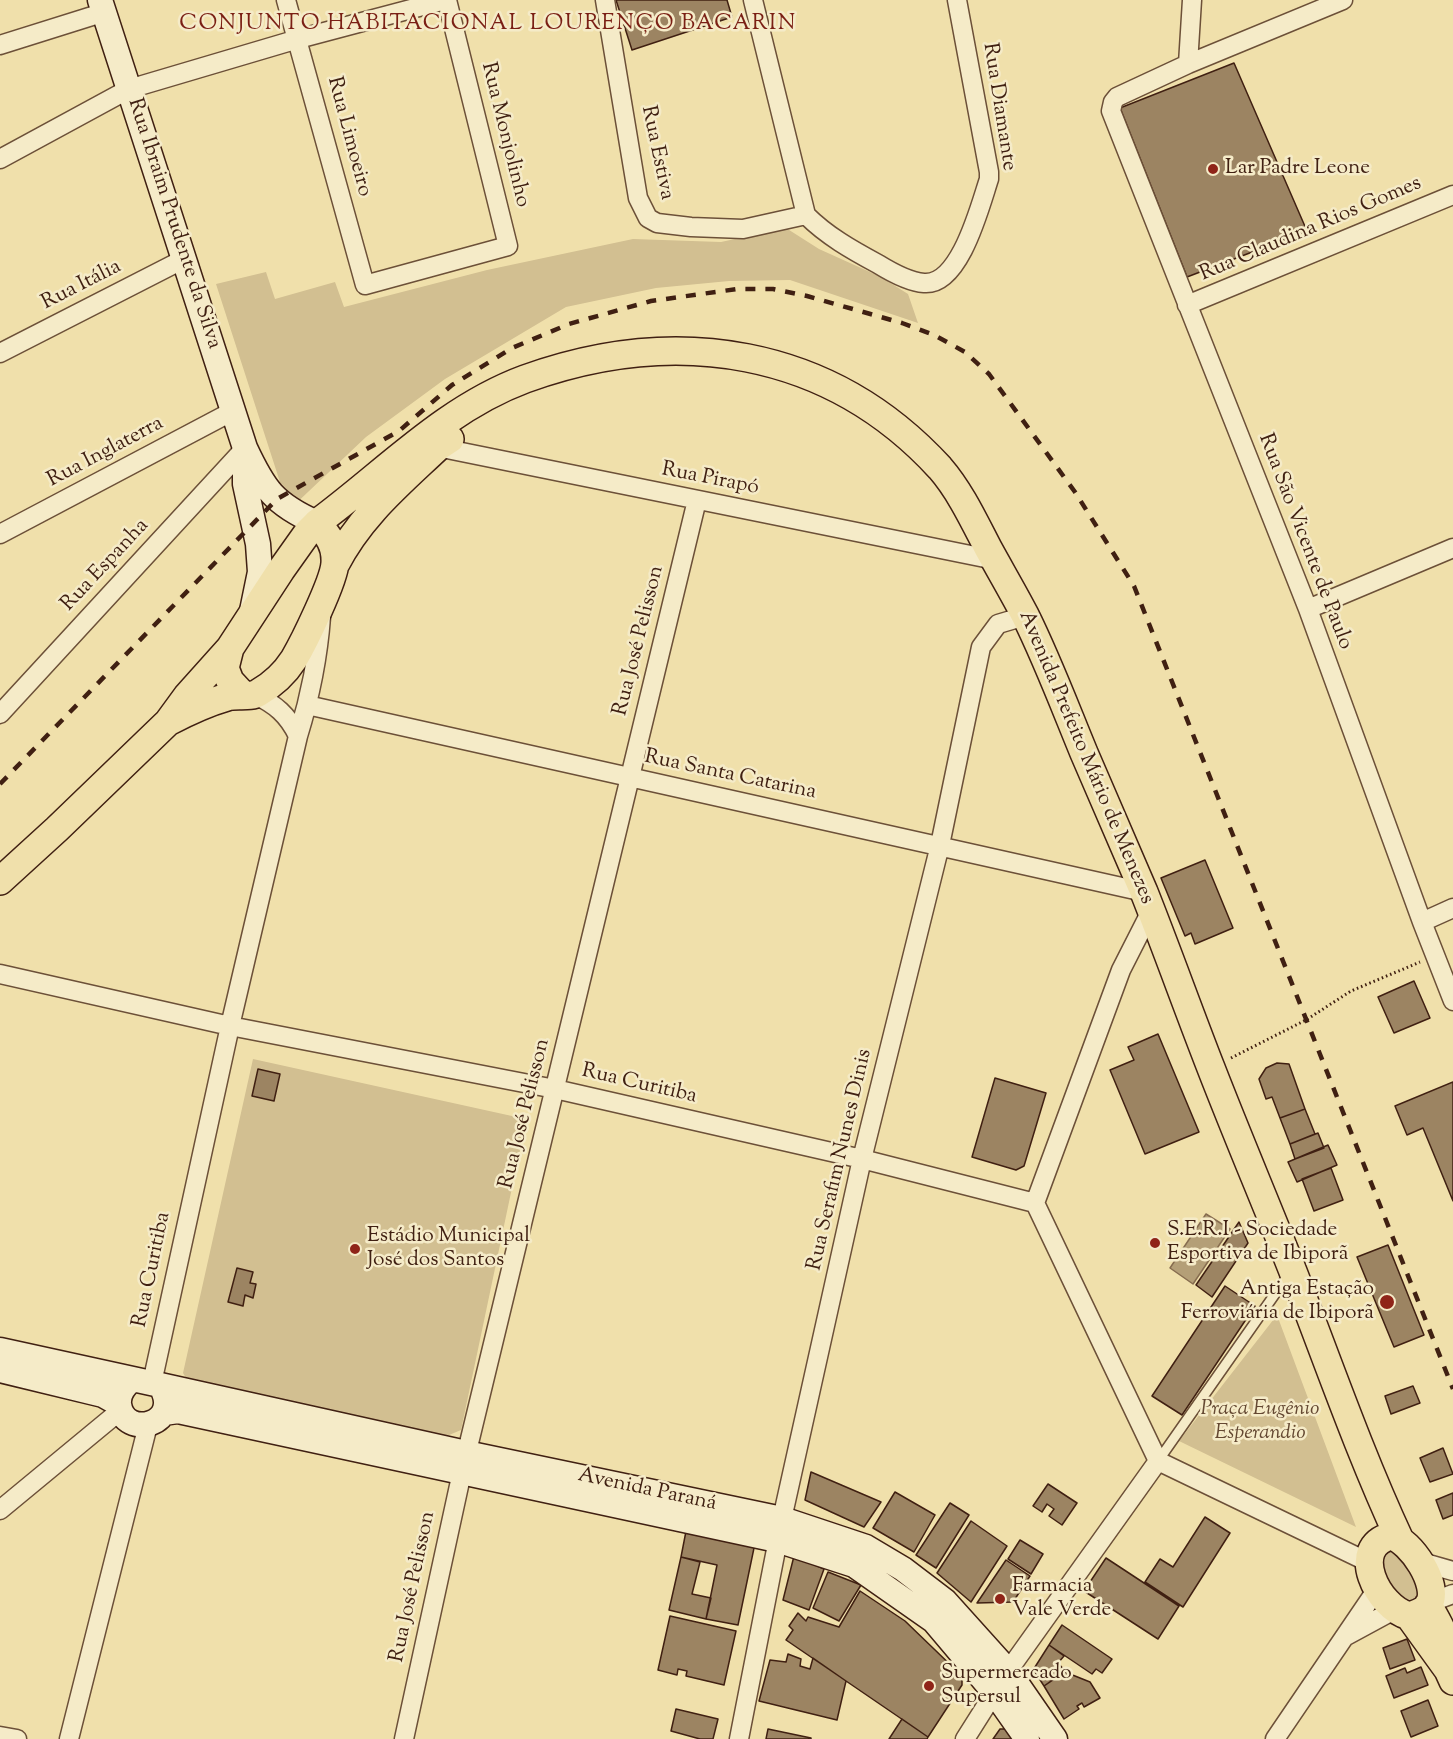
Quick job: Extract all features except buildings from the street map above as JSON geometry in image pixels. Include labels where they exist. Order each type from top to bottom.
[{"type":"main road","name":"Rua Ibraim Prudente da Silva","points":[[102,6],[245,448],[261,482],[277,499],[297,514],[316,523]]},
{"type":"main road","name":"Avenida Prefeito Mário de Menezes","points":[[248,695],[273,683],[293,660],[322,603],[335,565],[347,541],[427,445],[467,406],[523,380],[585,362],[640,352],[674,350],[735,354],[789,369],[849,393],[898,429],[942,470],[968,509],[1025,616],[1147,901],[1292,1270],[1373,1483],[1383,1549]]},
{"type":"main road","name":"Avenida Prefeito Mário de Menezes","points":[[230,648],[281,570],[316,523],[427,445]]},
{"type":"main road","name":"Rua Ibraim Prudente da Silva","points":[[245,448],[245,484],[258,544],[260,572],[250,618]]},
{"type":"main road","points":[[316,523],[329,536],[334,548],[335,565]]},
{"type":"main road","points":[[230,648],[225,668],[230,681],[248,695]]},
{"type":"main road","points":[[0,881],[57,830],[168,722],[187,696],[230,648]]},
{"type":"main road","points":[[168,722],[197,707],[228,696],[248,695]]},
{"type":"main road","name":"Avenida Paraná","points":[[0,1350],[148,1383],[464,1462],[866,1547],[903,1569],[945,1601],[1008,1671],[1055,1739]]},
{"type":"main road","name":"Avenida Paraná","points":[[0,1370],[103,1395],[120,1407],[129,1420],[135,1424],[178,1411],[464,1462]]},
{"type":"main road","points":[[120,1407],[122,1391],[148,1383],[166,1399],[156,1419]]},
{"type":"main road","name":"Avenida Paraná","points":[[780,1530],[854,1565],[934,1621],[994,1692],[1027,1739]]},
{"type":"main road","points":[[1423,1606],[1432,1592],[1431,1582],[1418,1561],[1383,1549],[1370,1573],[1377,1589],[1423,1606],[1451,1676]]},
{"type":"street","name":"Rua Limoeiro","points":[[286,0],[365,285]]},
{"type":"street","points":[[0,159],[129,89],[298,39],[446,0]]},
{"type":"street","name":"Rua Monjolinho","points":[[365,285],[508,246],[446,0]]},
{"type":"street","name":"Rua Estiva","points":[[605,0],[638,198],[648,218],[657,223],[691,228],[736,229],[806,215]]},
{"type":"street","points":[[753,0],[806,215]]},
{"type":"street","name":"Rua Diamante","points":[[806,215],[835,240],[910,280],[926,284],[939,280],[959,259],[989,179],[989,172],[957,0]]},
{"type":"street","points":[[1192,0],[1188,64],[1343,0]]},
{"type":"street","points":[[0,45],[102,6]]},
{"type":"street","name":"Rua São Vicente de Paulo","points":[[1188,64],[1117,97],[1111,111],[1308,609],[1453,1001]]},
{"type":"street","name":"Rua Claudina Rios Gomes","points":[[1187,305],[1453,195]]},
{"type":"street","name":"Rua Itália","points":[[0,353],[184,259]]},
{"type":"street","name":"Rua Inglaterra","points":[[0,534],[233,411]]},
{"type":"street","name":"Rua Pirapó","points":[[427,445],[995,561]]},
{"type":"street","name":"Rua Espanha","points":[[0,714],[245,448]]},
{"type":"street","name":"Rua José Pelisson","points":[[404,1739],[464,1462],[697,500]]},
{"type":"street","points":[[1308,609],[1453,549]]},
{"type":"street","points":[[230,1026],[307,705],[318,649],[322,603]]},
{"type":"street","name":"Rua Serafim Nunes Dinis","points":[[738,1739],[780,1530],[862,1159],[940,845],[981,647],[998,624],[1025,616]]},
{"type":"street","points":[[248,695],[269,702],[283,712],[292,722],[298,736]]},
{"type":"street","name":"Rua Santa Catarina","points":[[307,705],[940,845],[1147,901]]},
{"type":"street","points":[[1147,901],[1035,1203],[1158,1461],[1383,1549]]},
{"type":"street","points":[[1422,922],[1453,908]]},
{"type":"street","name":"Rua Curitiba","points":[[0,974],[230,1026],[555,1089],[862,1159],[1035,1203]]},
{"type":"street","name":"Rua Curitiba","points":[[148,1383],[230,1026]]},
{"type":"street","points":[[0,1510],[120,1407]]},
{"type":"street","points":[[69,1739],[156,1419]]},
{"type":"street","points":[[965,1739],[1008,1671],[1158,1461]]},
{"type":"street","points":[[1418,1561],[1453,1571]]},
{"type":"street","points":[[1275,1739],[1377,1589]]},
{"type":"street","points":[[1345,1636],[1423,1606]]},
{"type":"street","points":[[0,1736],[17,1739]]},
{"type":"lane","points":[[1158,1461],[1292,1270]]},
{"type":"path","points":[[1211,1068],[1306,1020],[1351,991],[1435,956]]},
{"type":"green space","points":[[786,228],[819,249],[881,277],[908,294],[918,323],[790,280],[729,281],[656,288],[566,307],[445,379],[366,437],[289,510],[216,284],[266,272],[275,299],[335,282],[344,307],[487,270],[633,239],[721,242]]},
{"type":"green space","name":"Estádio Municipal José dos Santos","points":[[253,1059],[521,1118],[525,1126],[461,1430],[442,1438],[189,1383],[183,1373]]},
{"type":"green space","name":"Praça Eugênio Esperandio","points":[[1277,1315],[1356,1527],[1179,1441]]},
{"type":"green space","points":[[1395,1550],[1410,1564],[1420,1597],[1407,1604],[1387,1592],[1381,1557],[1387,1551]]},
{"type":"shaded area","points":[[1206,1214],[1230,1229],[1193,1284],[1170,1268]]},
{"type":"railway","points":[[0,784],[277,499],[399,431],[452,385],[512,348],[569,324],[651,301],[737,289],[773,289],[807,296],[902,323],[934,335],[965,352],[989,374],[1075,492],[1134,586],[1453,1389]]},
{"type":"place","name":"Lar Padre Leone","points":[[1213,169]]},
{"type":"place","name":"S.E.R.I - Sociedade Esportiva de Ibiporã","points":[[1155,1243]]},
{"type":"place","name":"Estádio Municipal José dos Santos","points":[[355,1249]]},
{"type":"place","name":"Antiga Estação Ferroviária de Ibiporã","points":[[1387,1302]]},
{"type":"place","name":"Farmacia Vale Verde","points":[[1000,1599]]},
{"type":"place","name":"Supermercado Supersul","points":[[929,1686]]},
{"type":"district","name":"CONJUNTO HABITACIONAL LOURENÇO BACARIN","points":[[488,25]]}]
